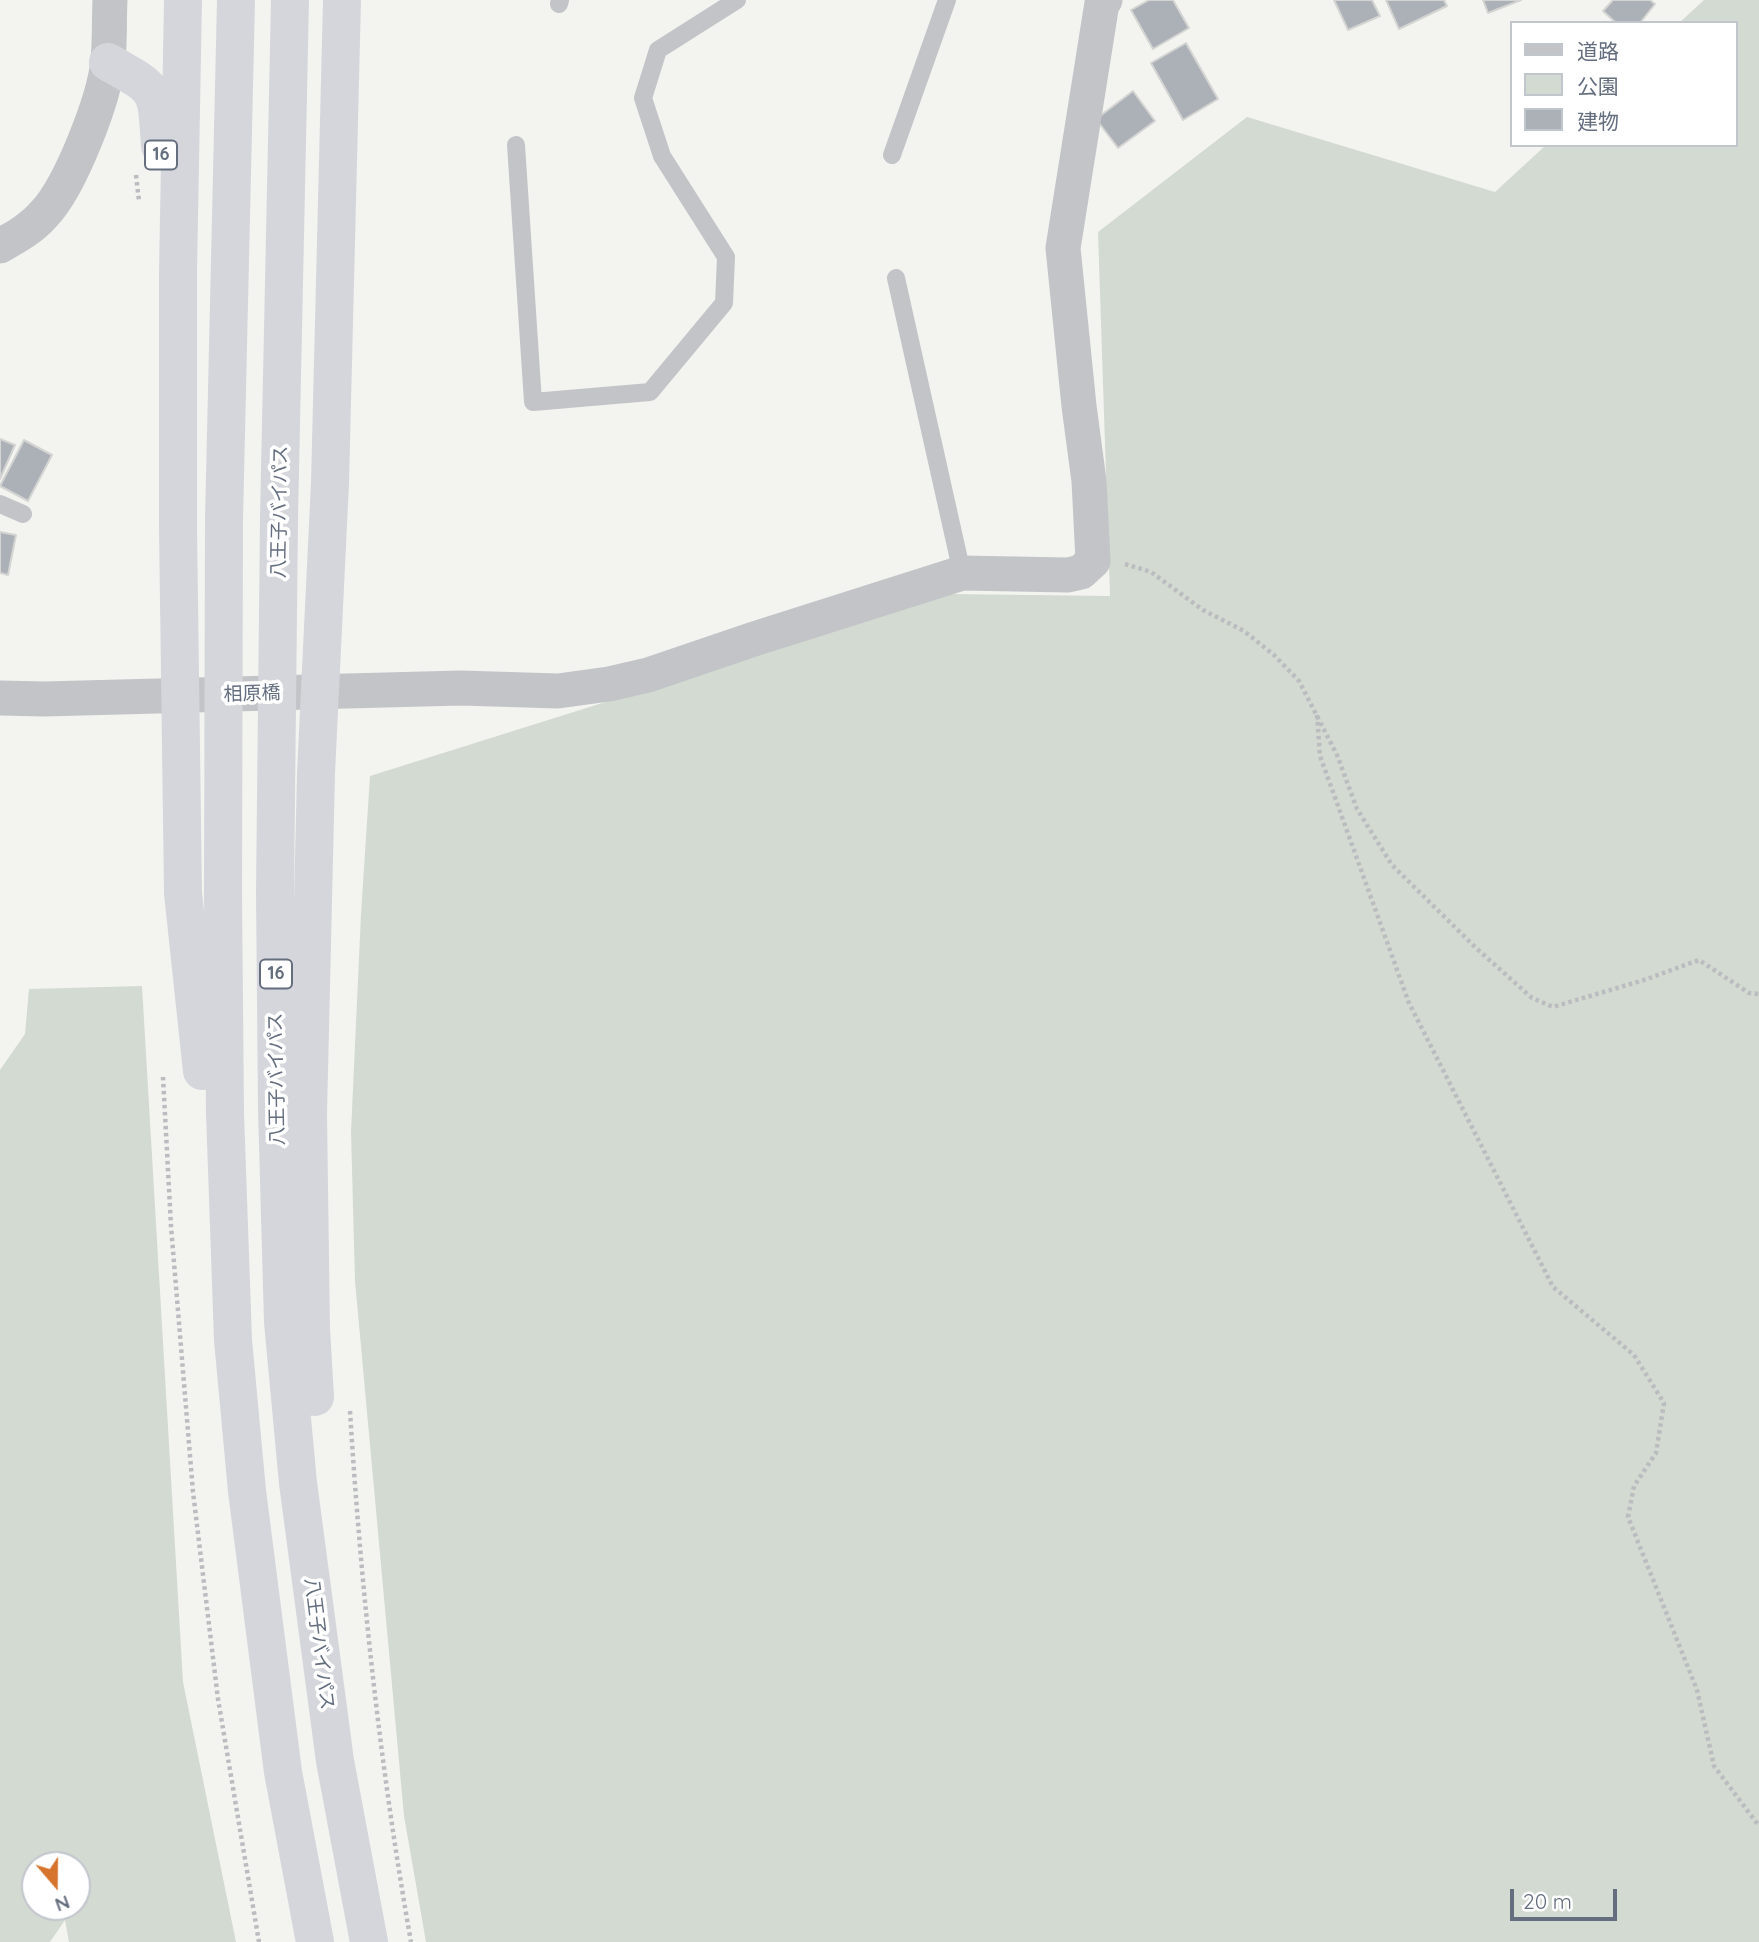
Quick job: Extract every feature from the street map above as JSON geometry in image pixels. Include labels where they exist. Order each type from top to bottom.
[{"type":"highway","name":"16","points":[[183,0],[177,528],[183,893],[233,1340],[247,1491],[283,1772],[315,1942]]},
{"type":"highway","name":"16","points":[[233,1340],[225,1113],[223,894],[225,506],[236,0]]},
{"type":"highway","name":"八王子バイパス","points":[[290,0],[276,796],[277,1109],[283,1322],[298,1483],[335,1761],[369,1942]]},
{"type":"highway","name":"16","points":[[335,1761],[311,1328],[308,1114],[316,773],[330,483],[342,0]]},
{"type":"highway","name":"16","points":[[108,62],[151,88],[158,105],[162,175],[178,272]]},
{"type":"street","points":[[0,246],[20,235],[45,214],[87,135],[100,101],[108,62],[110,0]]},
{"type":"street","points":[[1093,561],[1089,481],[1063,248],[1098,1]]},
{"type":"street","name":"相原橋","points":[[0,698],[461,688],[558,691],[648,675],[962,573],[1068,575],[1081,572],[1093,561]]},
{"type":"lane","points":[[516,145],[533,402],[650,392],[724,303],[726,257],[662,156],[643,98],[658,50],[737,0]]},
{"type":"lane","points":[[892,155],[947,0]]},
{"type":"lane","points":[[896,278],[962,573]]},
{"type":"lane","points":[[0,504],[23,514]]},
{"type":"path","points":[[1093,561],[1127,565],[1152,572],[1203,610],[1244,631],[1274,655],[1298,681],[1337,755],[1357,809],[1392,865],[1476,948],[1532,998],[1553,1007],[1644,980],[1699,960],[1749,993],[1759,994]]},
{"type":"path","points":[[1317,715],[1320,756],[1415,1015],[1553,1287],[1634,1355],[1664,1404],[1656,1453],[1634,1486],[1628,1517],[1697,1690],[1714,1766],[1759,1826]]},
{"type":"path","points":[[350,1409],[378,1732],[394,1850],[411,1942]]},
{"type":"green space","points":[[1704,0],[1759,0],[1759,1942],[426,1942],[404,1816],[355,1281],[351,1132],[370,776],[949,594],[1110,596],[1098,232],[1247,117],[1495,192],[1544,147],[1738,147],[1738,21],[1681,21]]},
{"type":"green space","points":[[142,986],[183,1682],[236,1942],[69,1942],[65,1921],[91,1921],[91,1851],[21,1851],[21,1921],[64,1921],[50,1942],[0,1942],[0,1070],[25,1034],[29,989]]},
{"type":"building","points":[[1149,0],[1173,0],[1189,28],[1153,49],[1131,10]]},
{"type":"building","points":[[1334,0],[1372,0],[1380,16],[1348,30]]},
{"type":"building","points":[[1386,0],[1444,0],[1447,6],[1399,29]]},
{"type":"building","points":[[1483,0],[1521,0],[1488,13]]},
{"type":"building","points":[[1613,0],[1650,0],[1655,4],[1642,21],[1614,21],[1603,11]]},
{"type":"building","points":[[1186,43],[1218,99],[1183,120],[1151,63]]},
{"type":"building","points":[[1133,91],[1155,121],[1118,148],[1096,119]]},
{"type":"building","points":[[0,439],[15,445],[0,479]]},
{"type":"building","points":[[24,440],[52,455],[28,501],[0,486]]},
{"type":"building","points":[[0,532],[16,535],[8,575],[0,573]]}]
